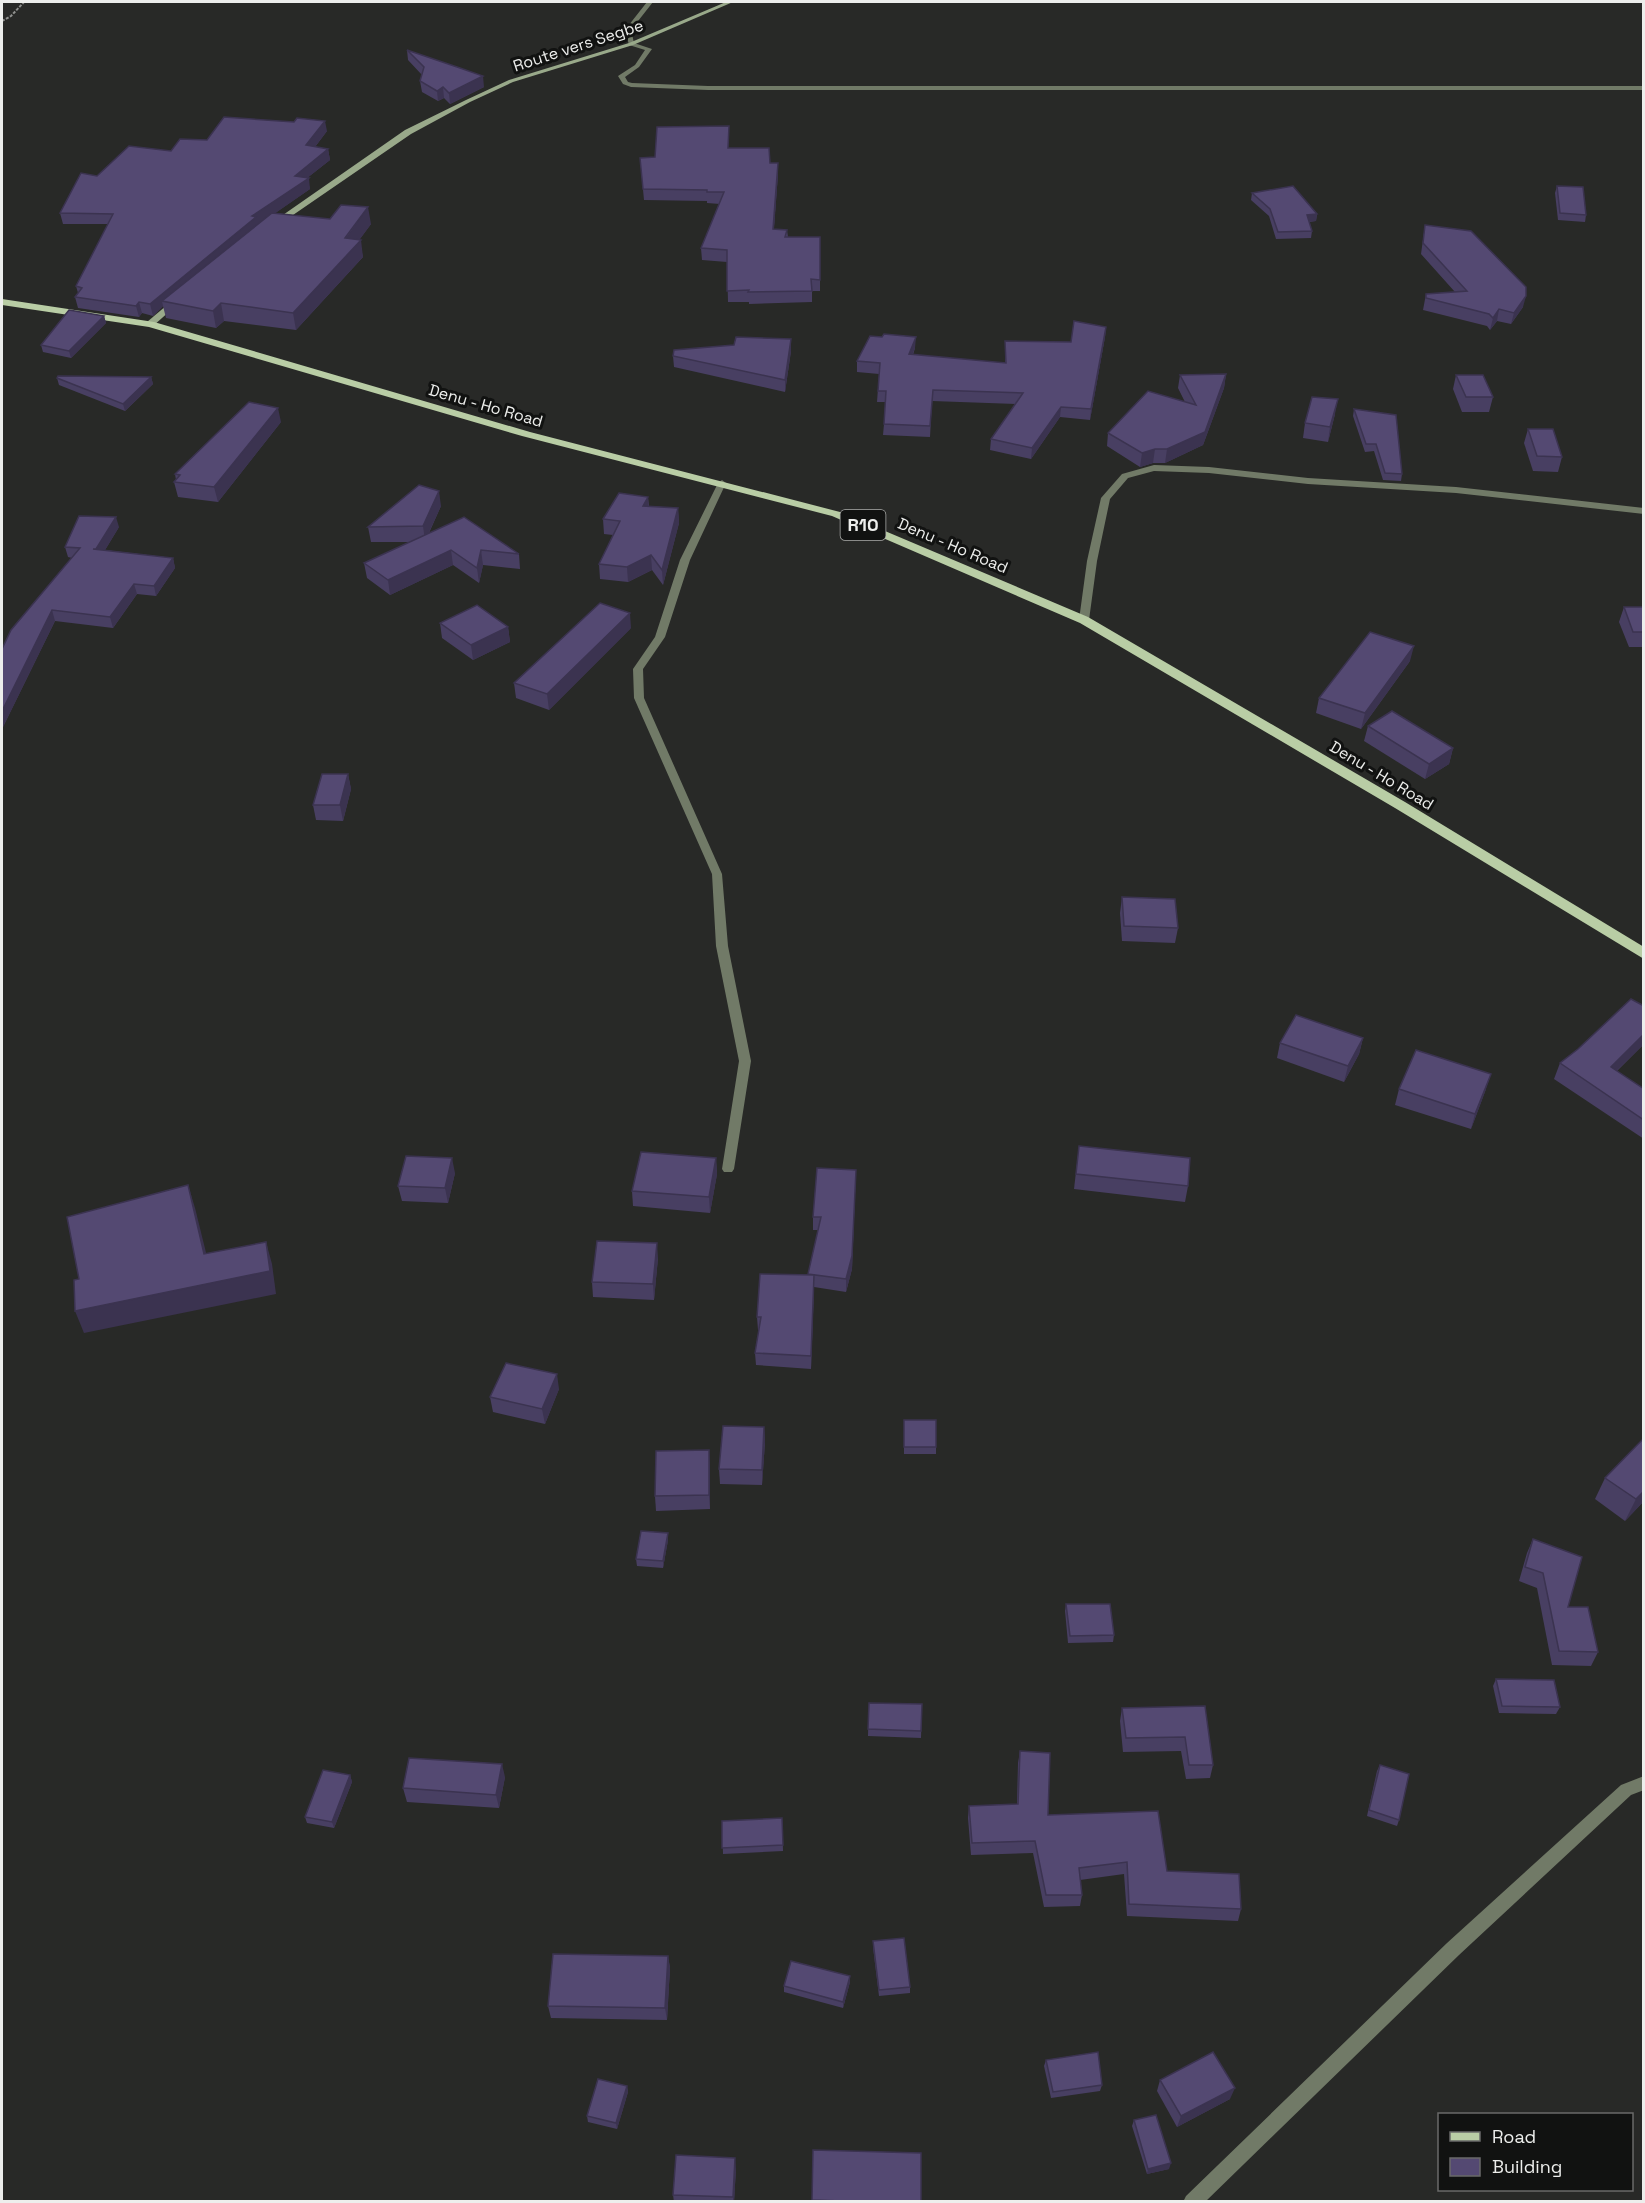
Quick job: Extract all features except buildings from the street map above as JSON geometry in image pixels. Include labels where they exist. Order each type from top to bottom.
[{"type":"main road","name":"Route vers Segbe","points":[[270,227],[408,132],[468,101],[511,81],[631,44],[730,2]]},
{"type":"main road","points":[[150,324],[186,294]]},
{"type":"main road","name":"Denu - Ho Road","points":[[2,302],[150,324],[526,434],[836,514],[1084,620],[1400,805],[1644,954]]},
{"type":"street","points":[[650,2],[628,30],[631,44],[649,50],[637,66],[621,76],[625,83],[646,88],[1644,88]]},
{"type":"street","points":[[1084,620],[1092,561],[1106,498],[1125,476],[1154,468],[1209,470],[1308,481],[1456,490],[1644,511]]},
{"type":"street","points":[[722,483],[685,560],[660,637],[638,669],[639,698],[717,874],[722,946],[745,1061],[728,1170]]},
{"type":"street","points":[[1192,2202],[1453,1949],[1626,1790],[1644,1783]]},
{"type":"path","points":[[2,21],[24,2]]}]
